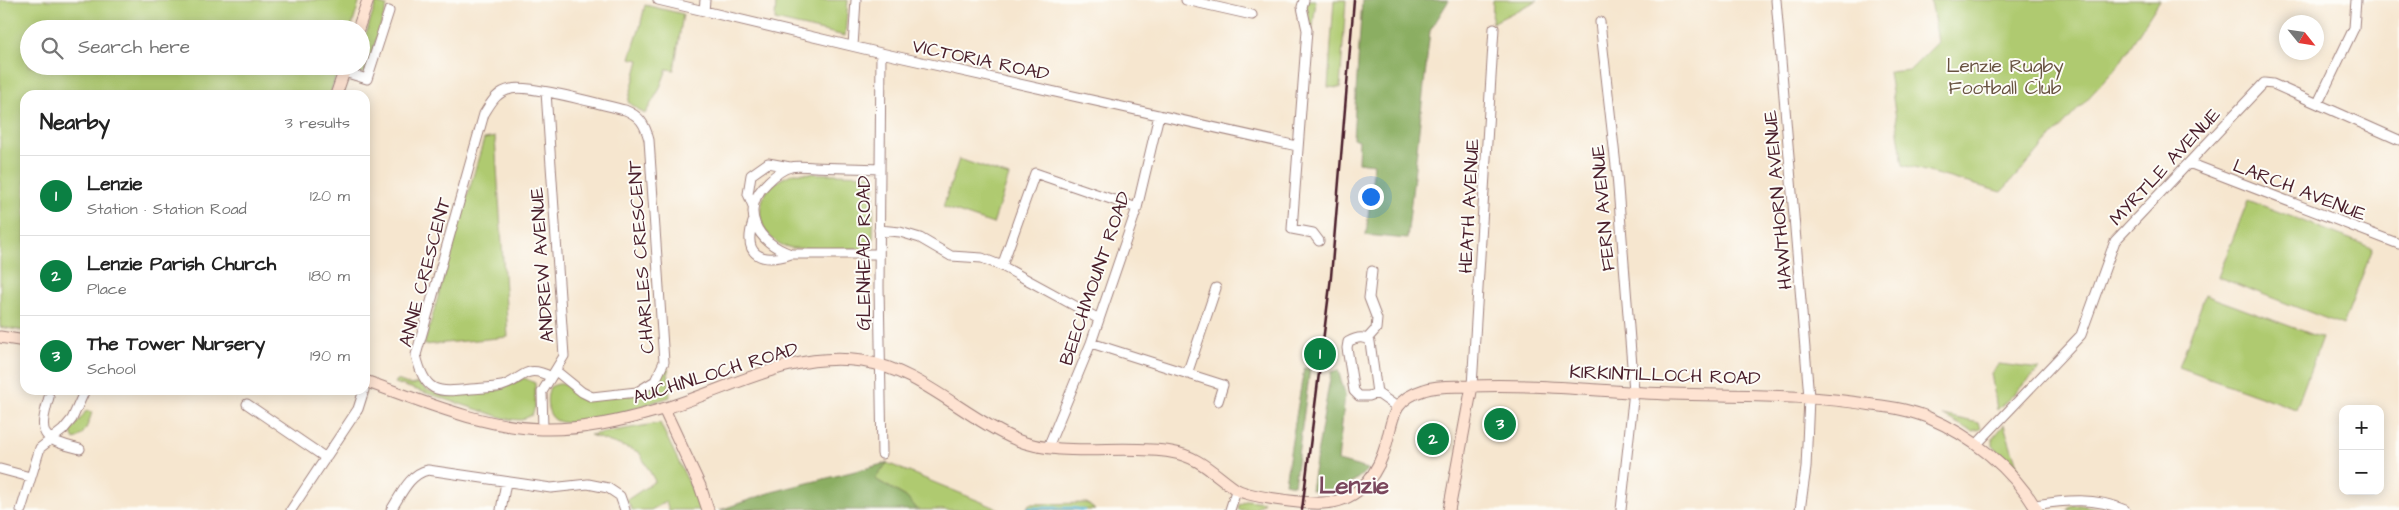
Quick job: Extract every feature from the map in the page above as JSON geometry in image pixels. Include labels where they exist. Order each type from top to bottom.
[{"type":"main road","points":[[361,20],[368,0]]},
{"type":"main road","points":[[338,90],[343,75]]},
{"type":"main road","points":[[0,338],[20,340]]},
{"type":"main road","name":"AUCHINLOCH ROAD","points":[[370,386],[486,421],[543,429],[593,426],[664,409],[791,364],[835,359],[880,365],[908,375],[997,430],[1023,442],[1048,447],[1138,448],[1176,452],[1202,462],[1236,491]]},
{"type":"main road","points":[[1449,510],[1472,386]]},
{"type":"main road","name":"KIRKINTILLOCH ROAD","points":[[1397,407],[1405,398],[1426,388],[1472,386],[1809,397],[1847,400],[1914,413],[1954,430],[1977,444],[2009,473],[2036,508]]},
{"type":"main road","points":[[1236,491],[1319,504],[1334,502],[1352,496],[1374,474],[1385,451],[1389,424],[1397,407]]},
{"type":"main road","points":[[664,409],[700,486],[708,510]]},
{"type":"street","name":"VICTORIA ROAD","points":[[658,0],[881,53],[1298,146]]},
{"type":"street","points":[[704,11],[705,0]]},
{"type":"street","points":[[853,46],[856,0]]},
{"type":"street","points":[[1186,0],[1252,15]]},
{"type":"street","name":"HAWTHORN AVENUE","points":[[1776,0],[1809,397],[1806,468],[1801,510]]},
{"type":"street","points":[[2356,0],[2354,28],[2318,104],[2399,140]]},
{"type":"street","points":[[1301,2],[1307,30],[1292,228],[1312,233],[1319,241]]},
{"type":"street","points":[[370,70],[389,11]]},
{"type":"street","name":"FERN AVENUE","points":[[1600,22],[1617,175],[1634,391],[1621,510]]},
{"type":"street","name":"HEATH AVENUE","points":[[1472,386],[1494,28]]},
{"type":"street","name":"GLENHEAD ROAD","points":[[881,53],[879,254],[882,454]]},
{"type":"street","points":[[358,75],[367,79],[368,75]]},
{"type":"street","name":"MYRTLE AVENUE","points":[[1977,444],[2081,335],[2115,241],[2264,83],[2274,84],[2318,104]]},
{"type":"street","name":"ANNE CRESCENT","points":[[546,92],[529,88],[511,88],[493,98],[484,114],[416,356],[420,373],[430,385],[445,392],[503,386],[517,376],[530,372],[554,374]]},
{"type":"street","name":"ANDREW AVENUE","points":[[543,429],[542,392],[564,356],[546,92]]},
{"type":"street","name":"CHARLES CRESCENT","points":[[546,92],[625,110],[636,115],[645,126],[649,140],[664,362],[655,381],[637,392],[592,397],[554,374]]},
{"type":"street","name":"BEECHMOUNT ROAD","points":[[1048,447],[1099,319],[1137,208],[1159,115]]},
{"type":"street","points":[[791,254],[776,259],[763,259],[753,251],[749,235],[753,222],[753,206],[748,194],[751,175],[768,163],[791,167],[880,169]]},
{"type":"street","name":"LARCH AVENUE","points":[[2189,164],[2399,244]]},
{"type":"street","points":[[753,206],[761,188],[775,175],[791,167]]},
{"type":"street","points":[[1002,266],[1035,173],[1137,208]]},
{"type":"street","points":[[753,222],[766,242],[780,251],[791,254],[879,254]]},
{"type":"street","points":[[880,230],[900,232],[920,238],[951,256],[982,258],[1002,266],[1099,319]]},
{"type":"street","points":[[1367,339],[1376,329],[1377,319],[1368,298],[1372,271]]},
{"type":"street","points":[[1187,374],[1216,288]]},
{"type":"street","points":[[1378,393],[1360,396],[1354,390],[1347,348],[1348,342],[1361,338],[1367,339],[1370,342],[1378,393],[1397,407]]},
{"type":"street","points":[[1090,343],[1223,385],[1218,401]]},
{"type":"street","points":[[21,510],[40,448],[63,430],[72,419],[83,395]]},
{"type":"street","points":[[290,510],[358,409],[362,395]]},
{"type":"street","points":[[49,397],[42,423],[43,429],[50,439],[57,443],[80,449]]},
{"type":"street","points":[[247,404],[326,458]]},
{"type":"street","points":[[0,469],[30,477]]},
{"type":"street","points":[[391,510],[411,479],[419,472],[428,470],[551,488],[588,484],[608,488],[620,496],[625,510]]},
{"type":"street","points":[[502,510],[506,482]]},
{"type":"street","points":[[1230,510],[1236,491]]},
{"type":"street","points":[[2036,508],[2071,499],[2113,505],[2125,510]]},
{"type":"green space","points":[[0,0],[360,0],[354,20],[20,20],[20,75],[336,75],[332,90],[20,90],[20,330],[0,327]]},
{"type":"green space","points":[[776,0],[848,0],[845,36],[775,20]]},
{"type":"green space","points":[[1308,0],[1316,0],[1313,27],[1311,27],[1306,7]]},
{"type":"green space","points":[[1334,0],[1346,0],[1340,88],[1328,87]]},
{"type":"green space","points":[[1362,0],[1449,0],[1430,31],[1407,239],[1366,235],[1374,164],[1358,162],[1359,140],[1353,138]]},
{"type":"green space","points":[[1493,0],[1538,0],[1492,23]]},
{"type":"green space","name":"Lenzie Rugby Football Club","points":[[1931,0],[2160,0],[2118,66],[2001,192],[1903,165],[1889,72],[1910,70],[1938,42]]},
{"type":"green space","points":[[376,3],[387,6],[370,59],[370,21]]},
{"type":"green space","points":[[645,5],[683,14],[674,70],[667,69],[659,90],[645,114],[628,102],[639,60],[630,58]]},
{"type":"green space","points":[[495,137],[508,337],[424,345],[484,139]]},
{"type":"green space","points":[[959,159],[1009,176],[993,224],[943,207]]},
{"type":"green space","points":[[794,173],[874,175],[873,249],[792,248],[774,240],[763,226],[761,209],[763,200],[772,185]]},
{"type":"green space","points":[[2248,200],[2373,248],[2343,325],[2218,277]]},
{"type":"green space","points":[[2205,295],[2322,338],[2296,409],[2179,367]]},
{"type":"green space","points":[[1999,364],[2040,369],[1997,410],[1991,373]]},
{"type":"green space","points":[[668,368],[670,397],[584,422],[561,422],[552,417],[548,408],[548,392],[550,387],[556,385],[567,386],[576,393],[585,396],[639,395]]},
{"type":"green space","points":[[1304,368],[1310,369],[1294,485],[1285,483]]},
{"type":"green space","points":[[1338,370],[1345,394],[1338,461],[1368,469],[1355,481],[1342,488],[1329,491],[1311,490],[1331,372]]},
{"type":"green space","points":[[524,378],[535,383],[535,407],[532,415],[521,420],[507,419],[395,383],[397,380],[411,385],[418,383],[427,390],[447,396],[499,390]]},
{"type":"green space","points":[[86,411],[92,412],[88,424],[84,432],[74,440],[71,432]]},
{"type":"green space","points":[[1942,415],[1979,423],[1981,429],[1972,431]]},
{"type":"green space","points":[[660,423],[701,510],[669,510],[666,502],[651,510],[632,510],[627,500],[655,481],[639,452],[590,435]]},
{"type":"green space","points":[[2004,425],[2018,469],[1993,446],[1993,438]]},
{"type":"green space","points":[[887,463],[1001,510],[918,510],[906,497],[875,479]]},
{"type":"green space","points":[[887,463],[875,479],[906,497],[918,510],[825,510],[815,508],[720,510],[772,492]]},
{"type":"green space","points":[[1247,500],[1264,502],[1254,510],[1238,510],[1239,505]]},
{"type":"green space","points":[[1087,503],[1095,510],[1026,510],[1029,504]]},
{"type":"green space","points":[[2079,505],[2107,510],[2068,510],[2070,506]]},
{"type":"waterway","points":[[1028,508],[1073,508],[1084,510]]},
{"type":"railway","points":[[1302,510],[1331,277],[1354,0]]},
{"type":"place","name":"Lenzie","points":[[1320,354]]},
{"type":"place","name":"The Tower Nursery","points":[[1500,424]]},
{"type":"place","name":"Lenzie Parish Church","points":[[1433,439]]},
{"type":"district","name":"Lenzie","points":[[1354,485]]}]
